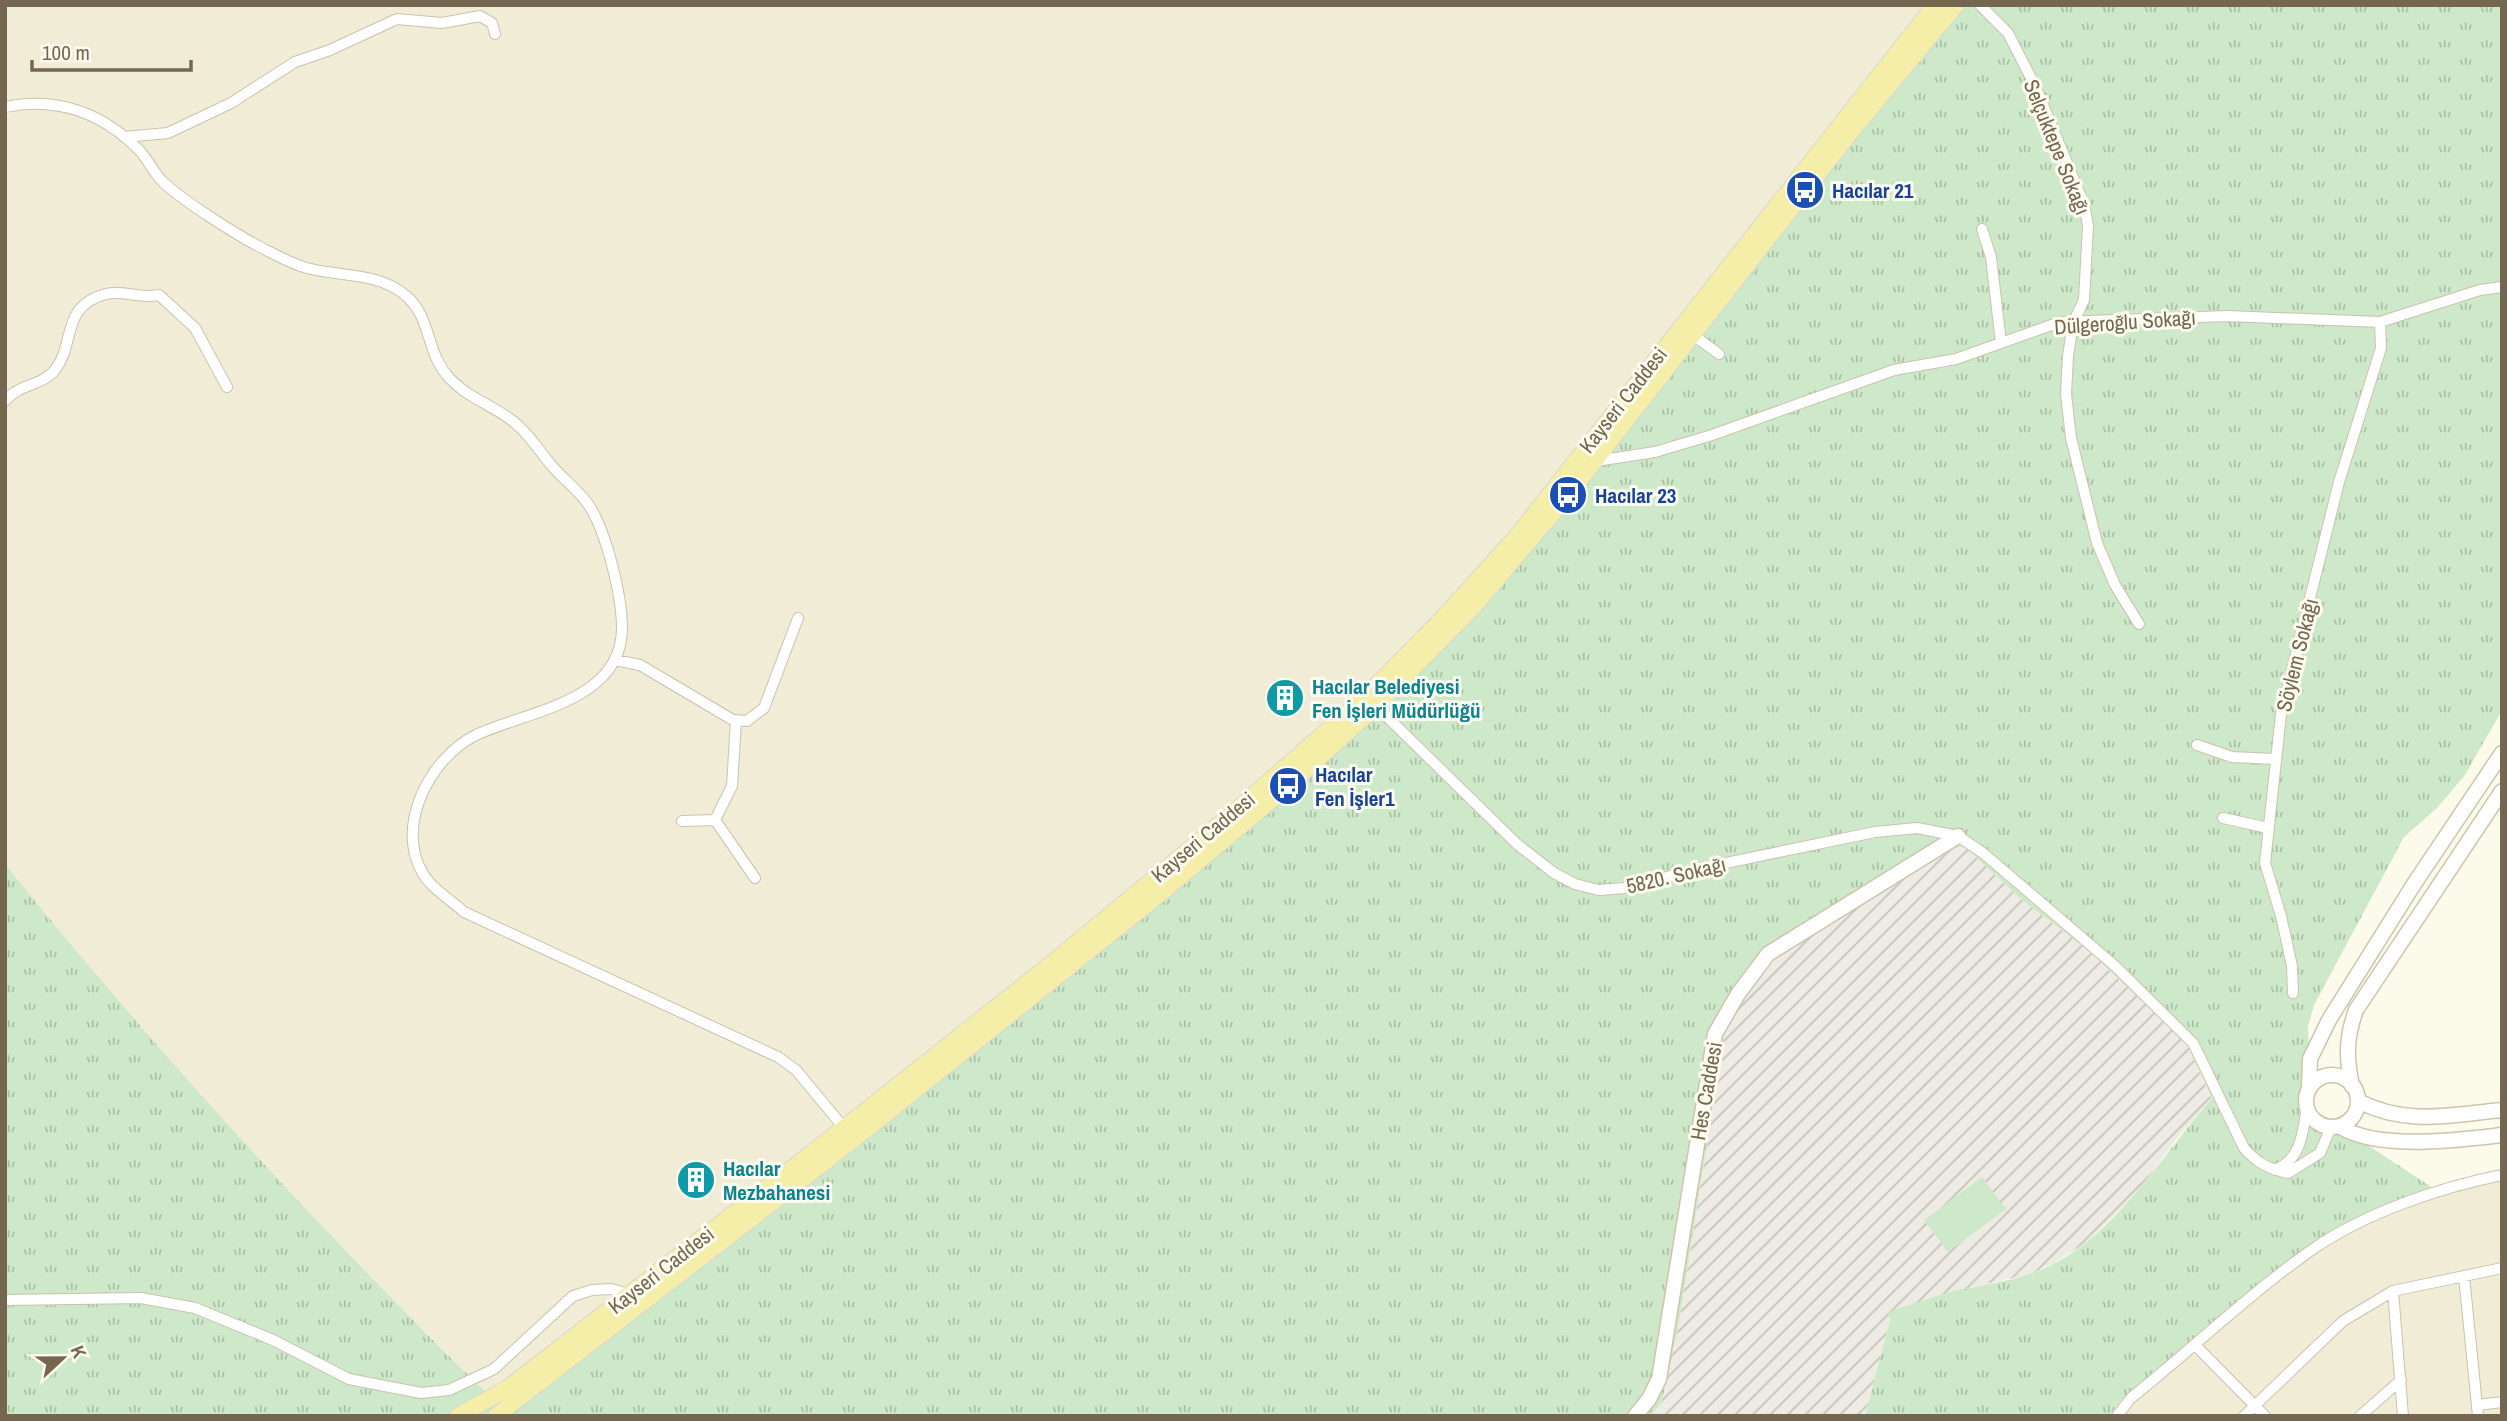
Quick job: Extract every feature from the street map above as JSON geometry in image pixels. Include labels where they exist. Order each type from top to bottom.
[{"type":"main road","name":"Kayseri Caddesi","points":[[458,1416],[508,1388],[629,1294],[849,1134],[1231,815],[1362,699],[1444,617],[1526,525],[1935,5]]},
{"type":"main road","name":"Kayseri Caddesi","points":[[496,1416],[849,1134],[1151,901],[1288,786],[1376,706],[1474,606],[1595,461],[1845,139],[1956,5]]},
{"type":"street","name":"Selçuktepe Sokağı","points":[[1980,5],[2008,33],[2014,44],[2046,111],[2084,204],[2088,226],[2084,300],[2073,324],[2066,394],[2071,438],[2097,543],[2115,585],[2139,624]]},
{"type":"street","points":[[124,137],[168,133],[231,103],[264,79],[295,62],[330,50],[397,19],[442,23],[480,16],[492,23],[495,34]]},
{"type":"street","points":[[5,107],[28,102],[59,103],[89,114],[141,152],[162,181],[258,246],[305,268],[390,284],[408,296],[422,314],[435,355],[445,374],[460,388],[516,423],[588,504],[606,540],[620,614],[620,644],[615,660],[597,680],[570,699],[475,736],[447,755],[425,786],[416,808],[413,831],[416,857],[428,881],[464,912],[778,1057],[796,1070],[849,1134]]},
{"type":"street","points":[[1982,229],[1991,257],[2001,343]]},
{"type":"street","name":"Dülgeroğlu Sokağı","points":[[1595,461],[1678,446],[1894,370],[1956,359],[2060,322],[2073,324],[2227,316],[2380,322],[2480,289],[2502,287]]},
{"type":"street","points":[[5,401],[17,390],[52,373],[60,362],[77,312],[90,301],[109,293],[159,295],[195,328],[227,387]]},
{"type":"street","name":"Söylem Sokağı","points":[[2293,993],[2287,941],[2265,863],[2281,715],[2339,482],[2381,348],[2380,322]]},
{"type":"street","points":[[1693,335],[1719,354]]},
{"type":"street","points":[[615,660],[640,665],[736,720],[753,718],[764,708],[798,618]]},
{"type":"street","name":"5820. Sokağı","points":[[1376,706],[1517,844],[1553,873],[1575,884],[1598,890],[1625,888],[1697,869],[1875,832],[1917,828],[1958,836]]},
{"type":"street","points":[[715,820],[732,786],[736,720]]},
{"type":"street","points":[[2197,745],[2232,757],[2276,759]]},
{"type":"street","points":[[2275,1170],[2284,1166],[2299,1149],[2307,1106],[2310,1059],[2329,1020],[2414,884],[2502,753]]},
{"type":"street","points":[[1958,836],[1983,853],[2115,967],[2193,1043],[2244,1148],[2253,1159],[2288,1173],[2320,1153],[2335,1127],[2353,1117],[2358,1101],[2345,1055],[2348,1033],[2356,1010],[2502,791]]},
{"type":"street","points":[[2223,818],[2269,828]]},
{"type":"street","points":[[682,821],[715,820]]},
{"type":"street","points":[[715,820],[755,877]]},
{"type":"street","name":"Hes Caddesi","points":[[1635,1416],[1649,1399],[1659,1379],[1716,1034],[1727,1014],[1768,954],[1958,836]]},
{"type":"street","points":[[2309,1089],[2315,1082],[2330,1076],[2339,1076],[2352,1086]]},
{"type":"street","points":[[2358,1101],[2395,1116],[2418,1118],[2502,1110]]},
{"type":"street","points":[[2307,1106],[2315,1121],[2364,1139],[2462,1139],[2502,1135]]},
{"type":"street","points":[[2117,1416],[2131,1398],[2315,1248],[2405,1203],[2451,1185],[2502,1175]]},
{"type":"street","points":[[2244,1416],[2343,1321],[2393,1291],[2502,1268]]},
{"type":"street","points":[[2464,1276],[2478,1410],[2502,1402]]},
{"type":"street","points":[[5,1300],[141,1298],[195,1308],[273,1340],[349,1379],[421,1394],[449,1390],[494,1369],[573,1296],[592,1290],[611,1289],[629,1294]]},
{"type":"street","points":[[2393,1291],[2403,1416]]},
{"type":"street","points":[[2195,1345],[2265,1416]]},
{"type":"street","points":[[2360,1416],[2401,1380]]},
{"type":"shaded area","points":[[5,5],[1945,5],[1835,140],[1587,460],[1350,718],[496,1402],[364,1271],[236,1135],[113,996],[5,864]]},
{"type":"shaded area","points":[[1965,846],[2023,901],[2087,949],[2187,1044],[2212,1100],[2177,1138],[2136,1194],[2087,1242],[2054,1263],[2030,1274],[1947,1293],[1889,1312],[1890,1320],[1865,1416],[1651,1416],[1662,1401],[1678,1329],[1725,1028],[1733,1012],[1770,960],[1952,848]]},
{"type":"shaded area","points":[[2502,1170],[2502,1416],[2109,1416],[2120,1401],[2297,1254],[2349,1223],[2433,1188]]},
{"type":"green space","points":[[1945,5],[2502,5],[2502,710],[2465,775],[2437,808],[2404,837],[2314,1005],[2308,1026],[2309,1057],[2305,1104],[2433,1188],[2349,1223],[2297,1254],[2120,1401],[2109,1416],[1865,1416],[1890,1320],[1888,1312],[1950,1292],[2032,1273],[2069,1255],[2115,1216],[2212,1099],[2187,1044],[2087,949],[2023,901],[1964,846],[1952,848],[1770,960],[1751,984],[1725,1028],[1678,1329],[1662,1401],[1651,1416],[5,1416],[5,864],[181,1073],[242,1140],[367,1273],[496,1402],[536,1373],[1387,683]]},
{"type":"green space","points":[[1982,1177],[2006,1209],[1948,1252],[1924,1220]]},
{"type":"place","name":"Hacılar 21","points":[[1805,190]]},
{"type":"place","name":"Hacılar 23","points":[[1568,495]]},
{"type":"place","name":"Hacılar Belediyesi Fen İşleri Müdürlüğü","points":[[1285,698]]},
{"type":"place","name":"Hacılar Fen İşler1","points":[[1288,786]]},
{"type":"place","name":"Hacılar Mezbahanesi","points":[[696,1180]]}]
